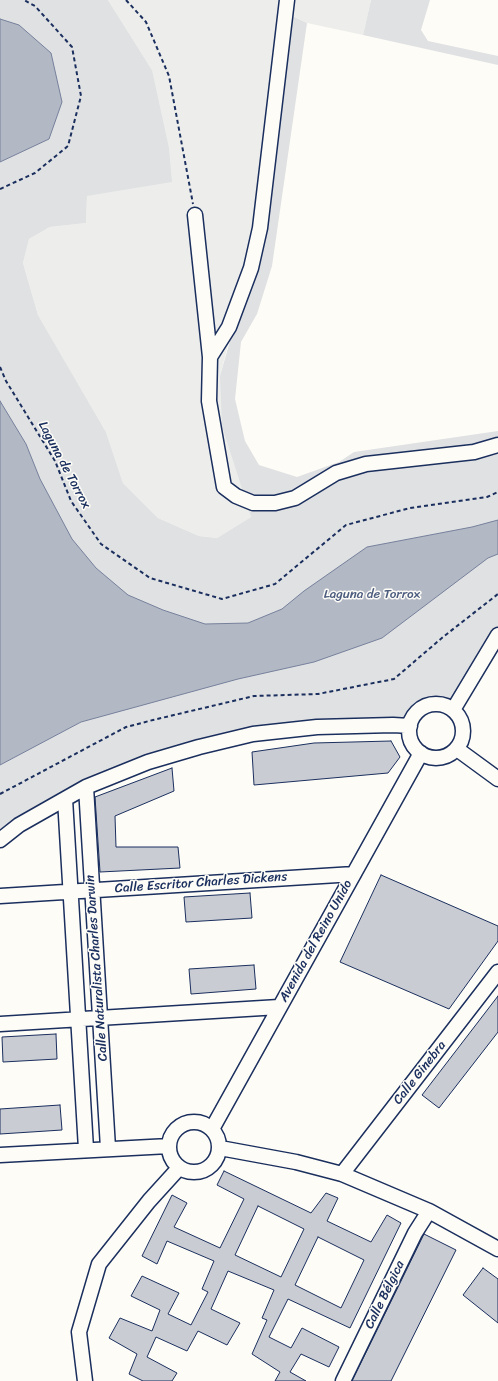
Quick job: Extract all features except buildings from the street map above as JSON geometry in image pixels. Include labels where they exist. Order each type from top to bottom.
[{"type":"street","points":[[210,357],[229,327],[251,268],[260,228],[287,0]]},
{"type":"street","points":[[195,215],[210,357],[209,401],[224,487],[236,496],[253,503],[274,503],[294,498],[336,473],[366,464],[474,452],[498,445]]},
{"type":"street","points":[[453,710],[498,635]]},
{"type":"street","points":[[436,704],[453,710],[460,720],[463,733],[457,749],[444,757],[436,758],[421,753],[411,742],[410,726],[413,718],[419,711],[427,706],[436,704]]},
{"type":"street","points":[[0,840],[19,825],[86,787],[148,762],[253,734],[317,727],[410,726]]},
{"type":"street","points":[[457,749],[498,779]]},
{"type":"street","name":"Avenida del Reino Unido","points":[[212,1129],[421,753]]},
{"type":"street","name":"Calle Naturalista Charles Darwin","points":[[86,787],[108,1148]]},
{"type":"street","name":"Calle Naturalista Charles Darwin","points":[[65,799],[86,1149]]},
{"type":"street","name":"Calle Escritor Charles Dickens","points":[[0,896],[354,874]]},
{"type":"street","name":"Calle Ginebra","points":[[342,1174],[498,972]]},
{"type":"street","points":[[0,1024],[279,1007]]},
{"type":"street","points":[[197,1122],[205,1124],[212,1129],[219,1141],[220,1148],[219,1156],[209,1168],[194,1173],[179,1168],[171,1158],[169,1146],[171,1138],[181,1126],[197,1122]]},
{"type":"street","points":[[0,1155],[86,1149],[169,1146]]},
{"type":"street","points":[[220,1148],[296,1162],[342,1174],[430,1211],[498,1249]]},
{"type":"street","points":[[86,1381],[78,1332],[99,1264],[149,1201],[179,1168]]},
{"type":"street","name":"Calle Bélgica","points":[[343,1381],[415,1233],[430,1211]]},
{"type":"path","points":[[0,189],[35,173],[68,146],[81,96],[72,47],[35,6],[24,0]]},
{"type":"path","points":[[126,0],[146,22],[169,76],[195,215]]},
{"type":"path","name":"Laguna de Torrox","points":[[0,367],[6,381],[55,461],[71,501],[102,544],[150,578],[222,599],[275,584],[346,525],[410,508],[487,497],[498,492]]},
{"type":"path","points":[[0,794],[133,726],[254,696],[318,694],[394,679],[443,637],[498,594]]},
{"type":"shaded area","points":[[108,0],[371,0],[363,35],[307,23],[287,13],[264,205],[220,376],[251,517],[217,538],[199,536],[158,518],[123,483],[106,432],[38,315],[23,263],[29,239],[50,227],[86,223],[87,196],[152,70]]},
{"type":"shaded area","points":[[0,19],[19,25],[51,53],[62,102],[49,139],[0,162]]},
{"type":"shaded area","name":"Laguna de Torrox","points":[[0,401],[26,444],[40,479],[72,539],[96,568],[128,595],[163,610],[205,624],[248,623],[282,609],[304,591],[367,547],[472,527],[498,520],[498,554],[488,558],[382,638],[314,662],[238,679],[81,722],[0,765]]},
{"type":"green space","name":"Laguna de Torrox","points":[[0,0],[108,0],[152,70],[169,148],[172,182],[87,196],[86,223],[50,227],[29,239],[23,263],[38,315],[106,432],[123,483],[158,518],[199,536],[217,538],[251,517],[222,426],[220,376],[255,253],[286,13],[307,23],[272,266],[257,314],[241,342],[235,399],[245,441],[259,465],[297,477],[339,462],[354,452],[498,431],[498,638],[453,709],[445,706],[429,707],[417,715],[407,727],[253,735],[87,787],[0,841]]},
{"type":"green space","points":[[371,0],[430,0],[421,30],[428,41],[498,56],[498,65],[363,35]]}]
